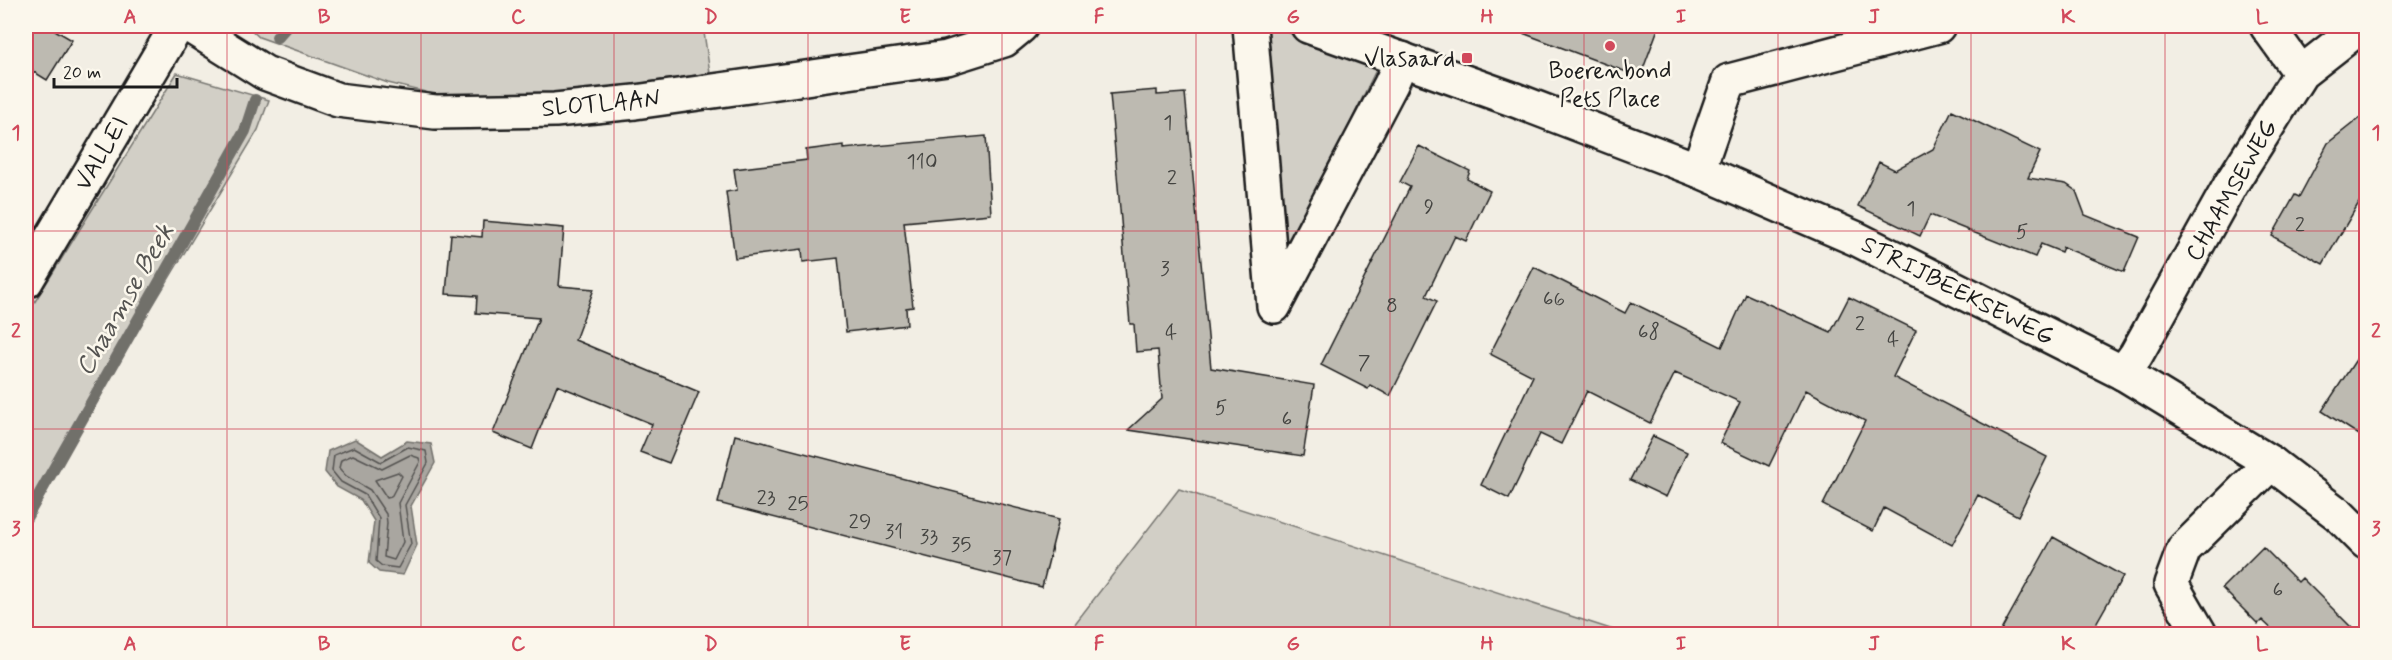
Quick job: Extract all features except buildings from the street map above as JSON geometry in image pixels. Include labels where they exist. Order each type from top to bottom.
[{"type":"street","name":"VALLEI","points":[[26,281],[177,26]]},
{"type":"street","name":"SLOTLAAN","points":[[190,26],[265,73],[338,100],[435,112],[555,110],[634,102],[947,58],[1004,40],[1021,26]]},
{"type":"street","points":[[1250,26],[1274,306],[1402,59]]},
{"type":"street","name":"STRIJBEEKSEWEG","points":[[1308,26],[1515,100],[1698,170],[1857,239],[2123,374],[2271,463],[2339,515],[2367,542]]},
{"type":"street","points":[[1698,170],[1730,81],[1938,26]]},
{"type":"street","points":[[2267,26],[2301,73]]},
{"type":"street","name":"CHAAMSEWEG","points":[[2123,374],[2136,355],[2231,184],[2301,73],[2361,26]]},
{"type":"street","points":[[2200,634],[2171,584],[2184,549],[2271,463]]},
{"type":"shaded area","points":[[247,26],[703,26],[710,73],[542,98],[450,98],[388,83],[259,37]]},
{"type":"shaded area","points":[[1265,26],[1271,26],[1378,66],[1285,256]]},
{"type":"shaded area","points":[[177,73],[269,100],[258,130],[150,310],[26,509],[26,316]]},
{"type":"shaded area","points":[[1179,489],[1626,634],[1067,634]]},
{"type":"water","points":[[355,439],[382,456],[407,441],[431,444],[435,463],[411,506],[417,545],[403,575],[379,572],[369,563],[374,521],[361,500],[337,487],[325,472],[328,451]]},
{"type":"waterway","name":"Chaamse Beek","points":[[277,37],[287,26]]},
{"type":"waterway","name":"Chaamse Beek","points":[[26,518],[245,131],[255,100]]},
{"type":"place","name":"Boerenbond Pets Place","points":[[1610,46]]},
{"type":"place","name":"Vlasaard","points":[[1467,58]]}]
